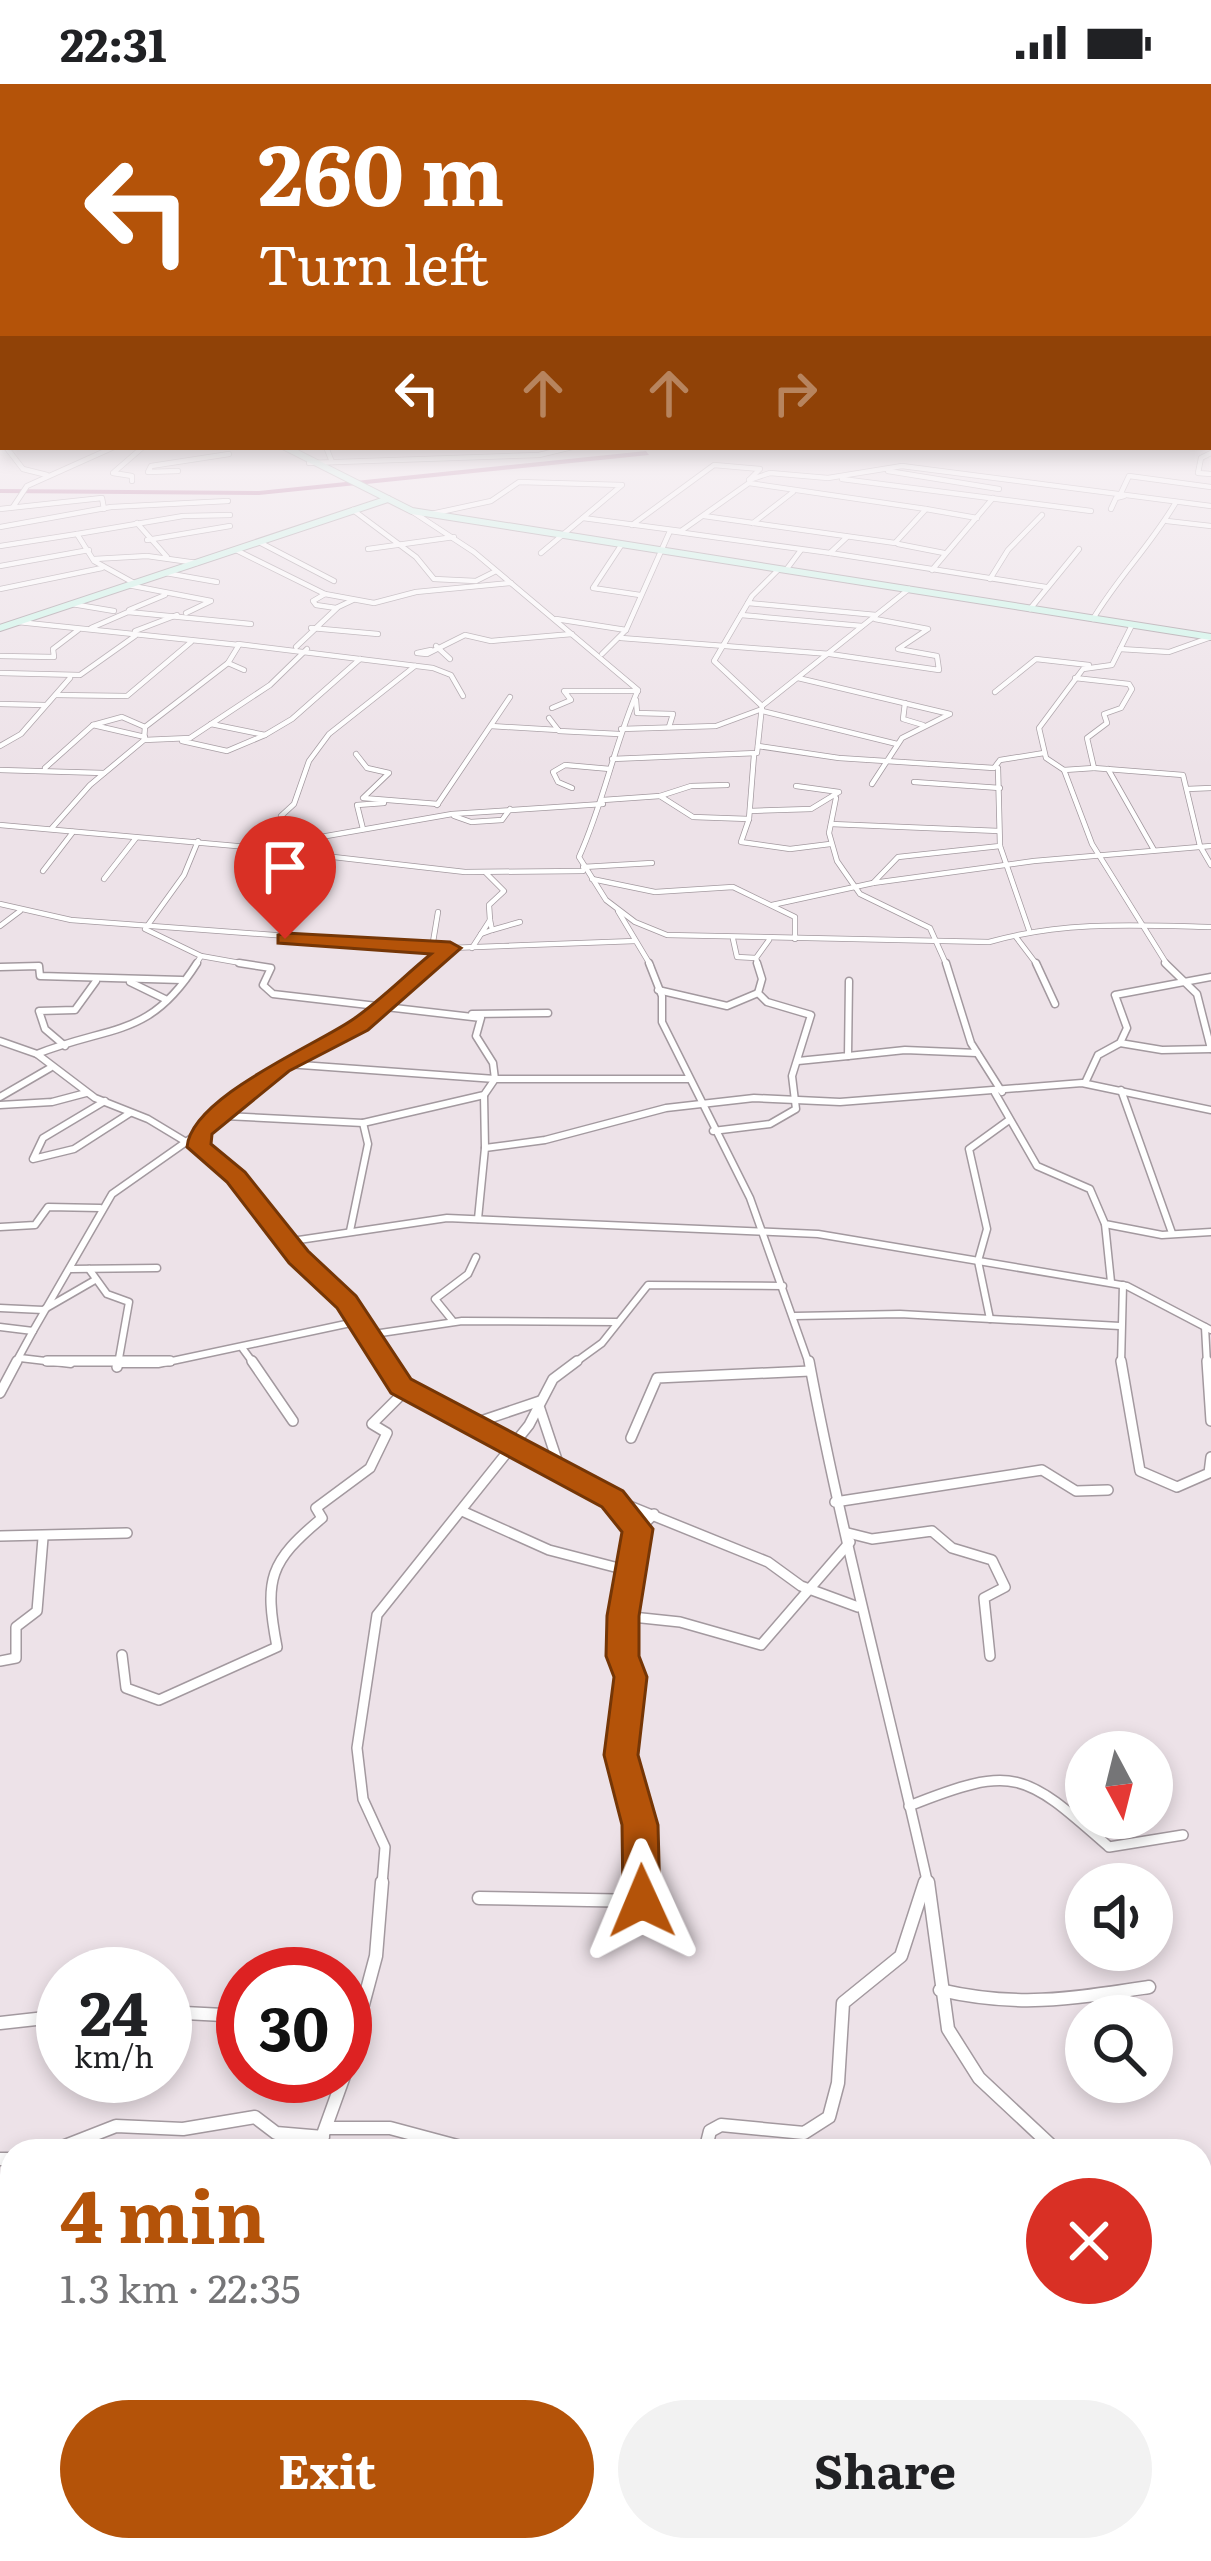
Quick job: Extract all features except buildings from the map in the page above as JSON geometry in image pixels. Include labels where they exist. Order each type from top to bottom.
[{"type":"street","points":[[0,546],[47,539]]},
{"type":"street","points":[[0,673],[70,677],[88,673],[132,634],[211,601],[130,584],[94,560],[80,539]]},
{"type":"street","points":[[147,540],[155,539]]},
{"type":"street","points":[[0,628],[269,539]]},
{"type":"street","points":[[391,539],[437,580],[476,581],[496,572]]},
{"type":"street","points":[[368,549],[439,539]]},
{"type":"street","points":[[456,539],[602,654],[637,695],[638,713],[674,714],[669,728]]},
{"type":"street","points":[[541,553],[558,539]]},
{"type":"street","points":[[590,539],[1211,637]]},
{"type":"street","points":[[602,654],[626,630],[666,539]]},
{"type":"street","points":[[722,539],[1046,587]]},
{"type":"street","points":[[830,554],[845,539]]},
{"type":"street","points":[[860,539],[944,553]]},
{"type":"street","points":[[896,543],[900,539]]},
{"type":"street","points":[[932,570],[958,539]]},
{"type":"street","points":[[990,579],[1019,539]]},
{"type":"street","points":[[1093,619],[1118,577],[1145,554],[1152,539]]},
{"type":"street","points":[[147,540],[167,557]]},
{"type":"street","points":[[259,542],[334,581]]},
{"type":"street","points":[[622,544],[593,588],[641,595]]},
{"type":"street","points":[[1030,609],[1079,549]]},
{"type":"street","points":[[0,566],[89,550]]},
{"type":"street","points":[[236,550],[325,594],[374,603],[416,592],[511,583]]},
{"type":"street","points":[[801,550],[748,603],[714,661],[762,709],[897,744]]},
{"type":"street","points":[[94,560],[167,557],[198,563]]},
{"type":"street","points":[[0,589],[104,568]]},
{"type":"street","points":[[166,573],[217,582]]},
{"type":"street","points":[[297,580],[319,573]]},
{"type":"street","points":[[491,726],[620,731],[726,724],[762,709],[909,590]]},
{"type":"street","points":[[325,594],[314,604],[338,608]]},
{"type":"street","points":[[90,629],[166,595]]},
{"type":"street","points":[[295,648],[311,628],[353,600]]},
{"type":"street","points":[[621,638],[830,654],[939,670],[938,656],[898,649],[928,628],[875,617],[748,603]]},
{"type":"street","points":[[72,604],[251,624]]},
{"type":"street","points":[[741,615],[864,626]]},
{"type":"street","points":[[556,619],[626,630]]},
{"type":"street","points":[[18,622],[191,642],[295,648],[415,667],[451,675],[463,696]]},
{"type":"street","points":[[1120,1042],[1162,1050],[1211,1049],[1197,994],[1178,979],[1092,844],[1064,770],[1045,755],[1039,725],[1083,669],[1112,665],[1132,625]]},
{"type":"street","points":[[0,656],[54,658],[53,649],[79,628]]},
{"type":"street","points":[[311,628],[378,634]]},
{"type":"street","points":[[450,659],[434,648],[465,635],[491,641],[574,634]]},
{"type":"street","points":[[1119,649],[1169,652],[1211,637]]},
{"type":"street","points":[[56,695],[127,696],[191,642]]},
{"type":"street","points":[[145,727],[228,663],[237,645]]},
{"type":"street","points":[[181,741],[270,685],[307,650]]},
{"type":"street","points":[[93,725],[145,739],[234,752],[250,749],[360,659]]},
{"type":"street","points":[[995,692],[1036,659],[1102,667]]},
{"type":"street","points":[[228,663],[244,670]]},
{"type":"street","points":[[302,840],[281,817],[304,790],[306,763],[333,730],[415,667]]},
{"type":"street","points":[[0,746],[21,734],[70,677]]},
{"type":"street","points":[[1075,678],[1129,684],[1132,689],[1121,709],[1104,714],[1107,723],[1087,737],[1086,752],[1094,768]]},
{"type":"street","points":[[798,679],[950,714],[923,725],[897,744],[872,784]]},
{"type":"street","points":[[552,708],[571,700],[564,691],[637,695]]},
{"type":"street","points":[[637,695],[620,731],[603,802],[580,848],[583,869],[635,940],[665,1011],[662,1022],[762,1231],[795,1316],[835,1502],[849,1538],[858,1607],[890,1713],[926,1877],[948,2029],[969,2064],[1045,2139]]},
{"type":"street","points":[[440,816],[438,804],[510,697]]},
{"type":"street","points":[[905,703],[903,719],[923,725]]},
{"type":"street","points":[[0,704],[45,705]]},
{"type":"street","points":[[762,709],[744,845],[807,850],[830,844]]},
{"type":"street","points":[[43,770],[93,725],[122,717],[145,727]]},
{"type":"street","points":[[549,718],[559,730]]},
{"type":"street","points":[[210,724],[265,735]]},
{"type":"street","points":[[51,829],[145,739],[145,727]]},
{"type":"street","points":[[758,746],[998,768]]},
{"type":"street","points":[[356,754],[367,768],[389,772],[363,799],[438,804]]},
{"type":"street","points":[[612,759],[754,755]]},
{"type":"street","points":[[1029,930],[1000,846],[998,768],[1000,760],[1045,755]]},
{"type":"street","points":[[572,788],[558,782],[553,772],[565,765],[610,769]]},
{"type":"street","points":[[1107,768],[1154,850]]},
{"type":"street","points":[[1064,770],[1176,772],[1187,778],[1200,846],[1211,865]]},
{"type":"street","points":[[0,771],[106,773]]},
{"type":"street","points":[[914,782],[1000,788]]},
{"type":"street","points":[[258,848],[452,814],[660,796],[691,786],[727,784]]},
{"type":"street","points":[[796,786],[838,792],[830,844],[855,886],[867,898],[930,928],[937,939],[977,1053],[1009,1120],[1042,1171],[1090,1189],[1105,1224],[1112,1283]]},
{"type":"street","points":[[1187,789],[1211,788]]},
{"type":"street","points":[[660,796],[693,817],[795,812],[836,798]]},
{"type":"street","points":[[363,829],[357,805],[395,798]]},
{"type":"street","points":[[831,824],[999,831]]},
{"type":"street","points":[[0,825],[332,853],[486,873],[652,863]]},
{"type":"street","points":[[0,840],[10,826]]},
{"type":"street","points":[[43,871],[74,831]]},
{"type":"street","points":[[104,879],[137,836]]},
{"type":"street","points":[[148,925],[172,886],[193,866],[198,842]]},
{"type":"street","points":[[873,884],[898,857],[1000,846]]},
{"type":"street","points":[[772,904],[855,886],[1211,846]]},
{"type":"street","points":[[285,939],[288,924],[316,881],[317,868],[332,853]]},
{"type":"street","points":[[486,873],[504,891],[489,905],[491,925]]},
{"type":"street","points":[[591,878],[655,892],[733,887],[796,917],[795,939]]},
{"type":"street","points":[[0,904],[285,939],[450,948],[635,940]]},
{"type":"street","points":[[0,926],[21,910]]},
{"type":"street","points":[[618,911],[668,937],[770,940],[1016,937],[1029,930],[1140,924],[1211,927]]},
{"type":"street","points":[[432,947],[438,912]]},
{"type":"street","points":[[472,948],[478,935],[491,925],[520,922]]},
{"type":"street","points":[[148,925],[155,939],[201,956],[271,968],[263,986],[273,994],[481,1018],[476,1036],[493,1063],[495,1079],[484,1096],[478,1219]]},
{"type":"street","points":[[1016,937],[1035,960],[1055,1004]]},
{"type":"street","points":[[733,939],[737,957],[756,958]]},
{"type":"street","points":[[756,958],[770,940]]},
{"type":"street","points":[[0,1393],[100,1208],[141,1169],[223,1116],[286,1064],[354,1029],[450,948]]},
{"type":"street","points":[[38,1054],[132,1030],[166,1000],[201,956]]},
{"type":"street","points":[[658,990],[727,1006],[758,992],[762,979],[756,958]]},
{"type":"street","points":[[0,967],[39,966],[40,976],[97,981],[183,980]]},
{"type":"street","points":[[1085,1083],[1098,1055],[1120,1042],[1127,1024],[1115,995],[1178,979],[1211,977]]},
{"type":"street","points":[[164,979],[177,988]]},
{"type":"street","points":[[64,1046],[45,1029],[39,1011],[75,1010],[97,981]]},
{"type":"street","points":[[129,981],[166,1000]]},
{"type":"street","points":[[848,1056],[849,981]]},
{"type":"street","points":[[713,1131],[770,1124],[793,1113],[798,1100],[792,1088],[811,1015],[767,1002],[758,992]]},
{"type":"street","points":[[464,1016],[490,1010],[548,1013]]},
{"type":"street","points":[[0,1041],[38,1054],[86,1093],[199,1147],[236,1177],[292,1241],[298,1257],[333,1287],[406,1390],[612,1499],[768,1562],[812,1589],[858,1607]]},
{"type":"street","points":[[798,1061],[905,1050],[977,1053]]},
{"type":"street","points":[[286,1064],[495,1079],[689,1079]]},
{"type":"street","points":[[0,1101],[50,1068]]},
{"type":"street","points":[[485,1148],[701,1104],[998,1092],[1085,1083],[1211,1110]]},
{"type":"street","points":[[1120,1089],[1139,1146],[1157,1176],[1172,1234]]},
{"type":"street","points":[[0,1101],[52,1102],[86,1093]]},
{"type":"street","points":[[223,1116],[363,1123],[484,1096]]},
{"type":"street","points":[[105,1101],[43,1138],[33,1159],[74,1149],[131,1112]]},
{"type":"street","points":[[990,1319],[978,1261],[987,1228],[969,1150],[1009,1120]]},
{"type":"street","points":[[350,1232],[368,1144],[363,1123]]},
{"type":"street","points":[[199,1147],[200,1132]]},
{"type":"street","points":[[0,1228],[35,1225],[48,1207],[100,1208]]},
{"type":"street","points":[[292,1241],[478,1219],[762,1231],[818,1234],[1123,1285],[1208,1328],[1211,1421]]},
{"type":"street","points":[[1105,1224],[1172,1234],[1211,1232]]},
{"type":"street","points":[[453,1321],[439,1305],[437,1293],[463,1279],[476,1257]]},
{"type":"street","points":[[71,1269],[157,1268]]},
{"type":"street","points":[[89,1269],[106,1294],[129,1302],[127,1336],[117,1367]]},
{"type":"street","points":[[0,1308],[43,1310],[95,1280]]},
{"type":"street","points":[[372,1974],[385,1847],[363,1799],[357,1748],[361,1693],[375,1644],[376,1615],[462,1511],[541,1405],[553,1379],[602,1343],[648,1285],[783,1286]]},
{"type":"street","points":[[1123,1285],[1120,1326],[1126,1409],[1140,1471],[1177,1487],[1209,1473],[1211,1457]]},
{"type":"street","points":[[795,1316],[1120,1326]]},
{"type":"street","points":[[20,1358],[117,1367],[243,1349],[360,1321]]},
{"type":"street","points":[[368,1335],[453,1321],[618,1322]]},
{"type":"street","points":[[0,1327],[33,1331]]},
{"type":"street","points":[[243,1349],[293,1421]]},
{"type":"street","points":[[631,1438],[649,1386],[657,1378],[810,1371]]},
{"type":"street","points":[[122,1655],[127,1688],[159,1700],[277,1648],[266,1579],[281,1552],[322,1518],[316,1508],[372,1468],[384,1453],[387,1433],[372,1424],[406,1390]]},
{"type":"street","points":[[474,1424],[541,1405]]},
{"type":"street","points":[[541,1405],[560,1470]]},
{"type":"street","points":[[835,1502],[1042,1470],[1076,1491],[1108,1490]]},
{"type":"street","points":[[612,1499],[638,1529]]},
{"type":"street","points":[[462,1511],[549,1550],[630,1571]]},
{"type":"street","points":[[479,1898],[642,1901],[640,1825],[621,1755],[630,1677],[622,1656],[623,1616],[638,1529],[654,1514]]},
{"type":"street","points":[[0,1536],[44,1538],[91,1526],[127,1533]]},
{"type":"street","points":[[623,1616],[724,1631],[761,1645],[812,1589],[820,1568],[849,1538],[932,1531],[952,1548],[992,1560],[1005,1587],[984,1598],[990,1656]]},
{"type":"street","points":[[0,1661],[16,1658],[16,1627],[37,1611],[44,1538]]},
{"type":"street","points":[[909,1806],[999,1774],[1041,1788],[1109,1847],[1184,1835]]},
{"type":"street","points":[[708,2139],[710,2131],[721,2125],[804,2133],[817,2132],[830,2119],[843,2050],[841,2006],[848,1994],[892,1968],[900,1957],[926,1877]]},
{"type":"street","points":[[940,1990],[994,2003],[1038,2005],[1149,1987]]},
{"type":"street","points":[[0,2023],[36,2019]]},
{"type":"street","points":[[322,2139],[334,2103]]},
{"type":"street","points":[[83,2139],[116,2126],[182,2129],[255,2117],[276,2133],[322,2139],[391,2128],[432,2139]]},
{"type":"route","points":[[285,939],[450,948],[437,964],[360,1025],[281,1066],[200,1132],[199,1147],[236,1177],[292,1241],[298,1257],[346,1302],[401,1386],[418,1400],[494,1433],[612,1499],[638,1529],[623,1616],[622,1656],[630,1677],[621,1755],[640,1825],[642,1901]]}]
